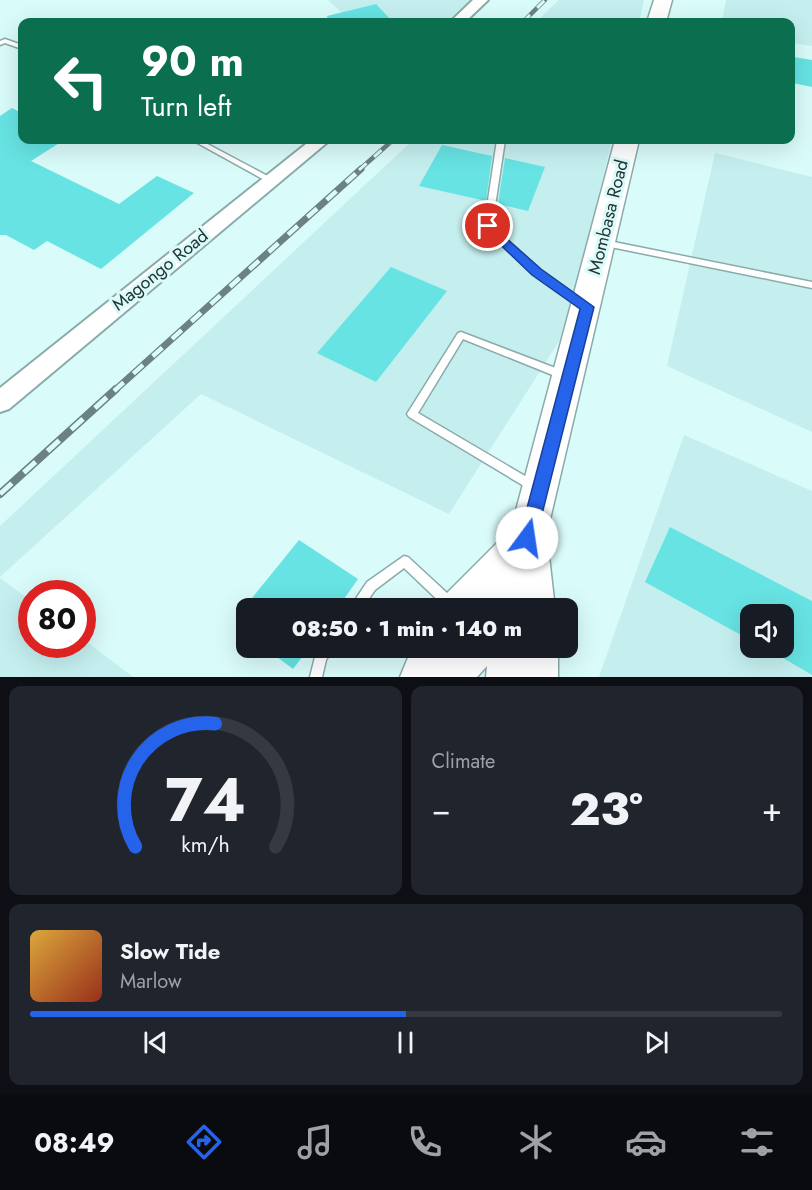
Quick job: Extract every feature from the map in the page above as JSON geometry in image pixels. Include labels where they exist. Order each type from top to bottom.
[{"type":"highway","points":[[658,18],[663,0]]},
{"type":"highway","name":"Mombasa Road","points":[[512,598],[587,307],[626,144]]},
{"type":"highway","points":[[469,598],[527,538]]},
{"type":"highway","points":[[527,538],[535,598]]},
{"type":"highway","points":[[421,677],[428,658]]},
{"type":"highway","points":[[456,677],[460,665],[467,658]]},
{"type":"highway","points":[[507,658],[507,677]]},
{"type":"highway","points":[[537,677],[538,658]]},
{"type":"street","points":[[461,18],[481,0]]},
{"type":"street","name":"Magongo Road","points":[[0,402],[316,144]]},
{"type":"lane","points":[[0,43],[5,41],[18,45]]},
{"type":"lane","points":[[204,144],[271,180]]},
{"type":"lane","points":[[500,144],[488,226],[536,272],[587,307]]},
{"type":"lane","points":[[602,243],[812,285]]},
{"type":"lane","points":[[540,489],[412,414],[461,335],[568,376]]},
{"type":"lane","points":[[363,598],[371,586],[404,561],[446,598]]},
{"type":"lane","points":[[316,677],[321,658]]},
{"type":"shaded area","points":[[328,0],[471,0],[450,18],[348,18]]},
{"type":"shaded area","points":[[559,0],[644,0],[640,18],[540,18]]},
{"type":"shaded area","points":[[726,0],[812,0],[812,46],[795,44],[795,18],[723,18]]},
{"type":"shaded area","points":[[409,144],[611,144],[565,332],[449,514],[201,394],[0,577],[0,526]]},
{"type":"shaded area","points":[[715,153],[812,177],[812,432],[667,366]]},
{"type":"shaded area","points":[[684,435],[812,491],[812,677],[599,677]]},
{"type":"shaded area","points":[[0,578],[18,591],[18,658],[96,658],[96,649],[133,677],[0,677]]},
{"type":"building","points":[[376,4],[389,18],[327,18],[327,16]]},
{"type":"building","points":[[795,57],[812,60],[812,87],[795,83]]},
{"type":"building","points":[[12,108],[18,111],[18,144],[58,144],[31,161],[119,204],[157,176],[194,193],[101,269],[47,241],[34,250],[6,235],[0,235],[0,116]]},
{"type":"building","points":[[442,145],[492,156],[486,201],[419,186]]},
{"type":"building","points":[[505,158],[545,167],[528,211],[498,204]]},
{"type":"building","points":[[391,267],[447,291],[376,382],[317,353]]},
{"type":"building","points":[[670,527],[812,601],[812,675],[783,658],[794,658],[794,604],[740,604],[740,634],[645,582]]},
{"type":"building","points":[[299,540],[358,579],[345,598],[252,598]]},
{"type":"building","points":[[278,658],[301,658],[293,669]]},
{"type":"railway","points":[[527,18],[545,0]]},
{"type":"railway","points":[[359,170],[388,144]]},
{"type":"railway","points":[[114,391],[361,169]]},
{"type":"railway","points":[[0,494],[116,389]]},
{"type":"route","points":[[488,226],[536,272],[587,307],[527,538]]}]
